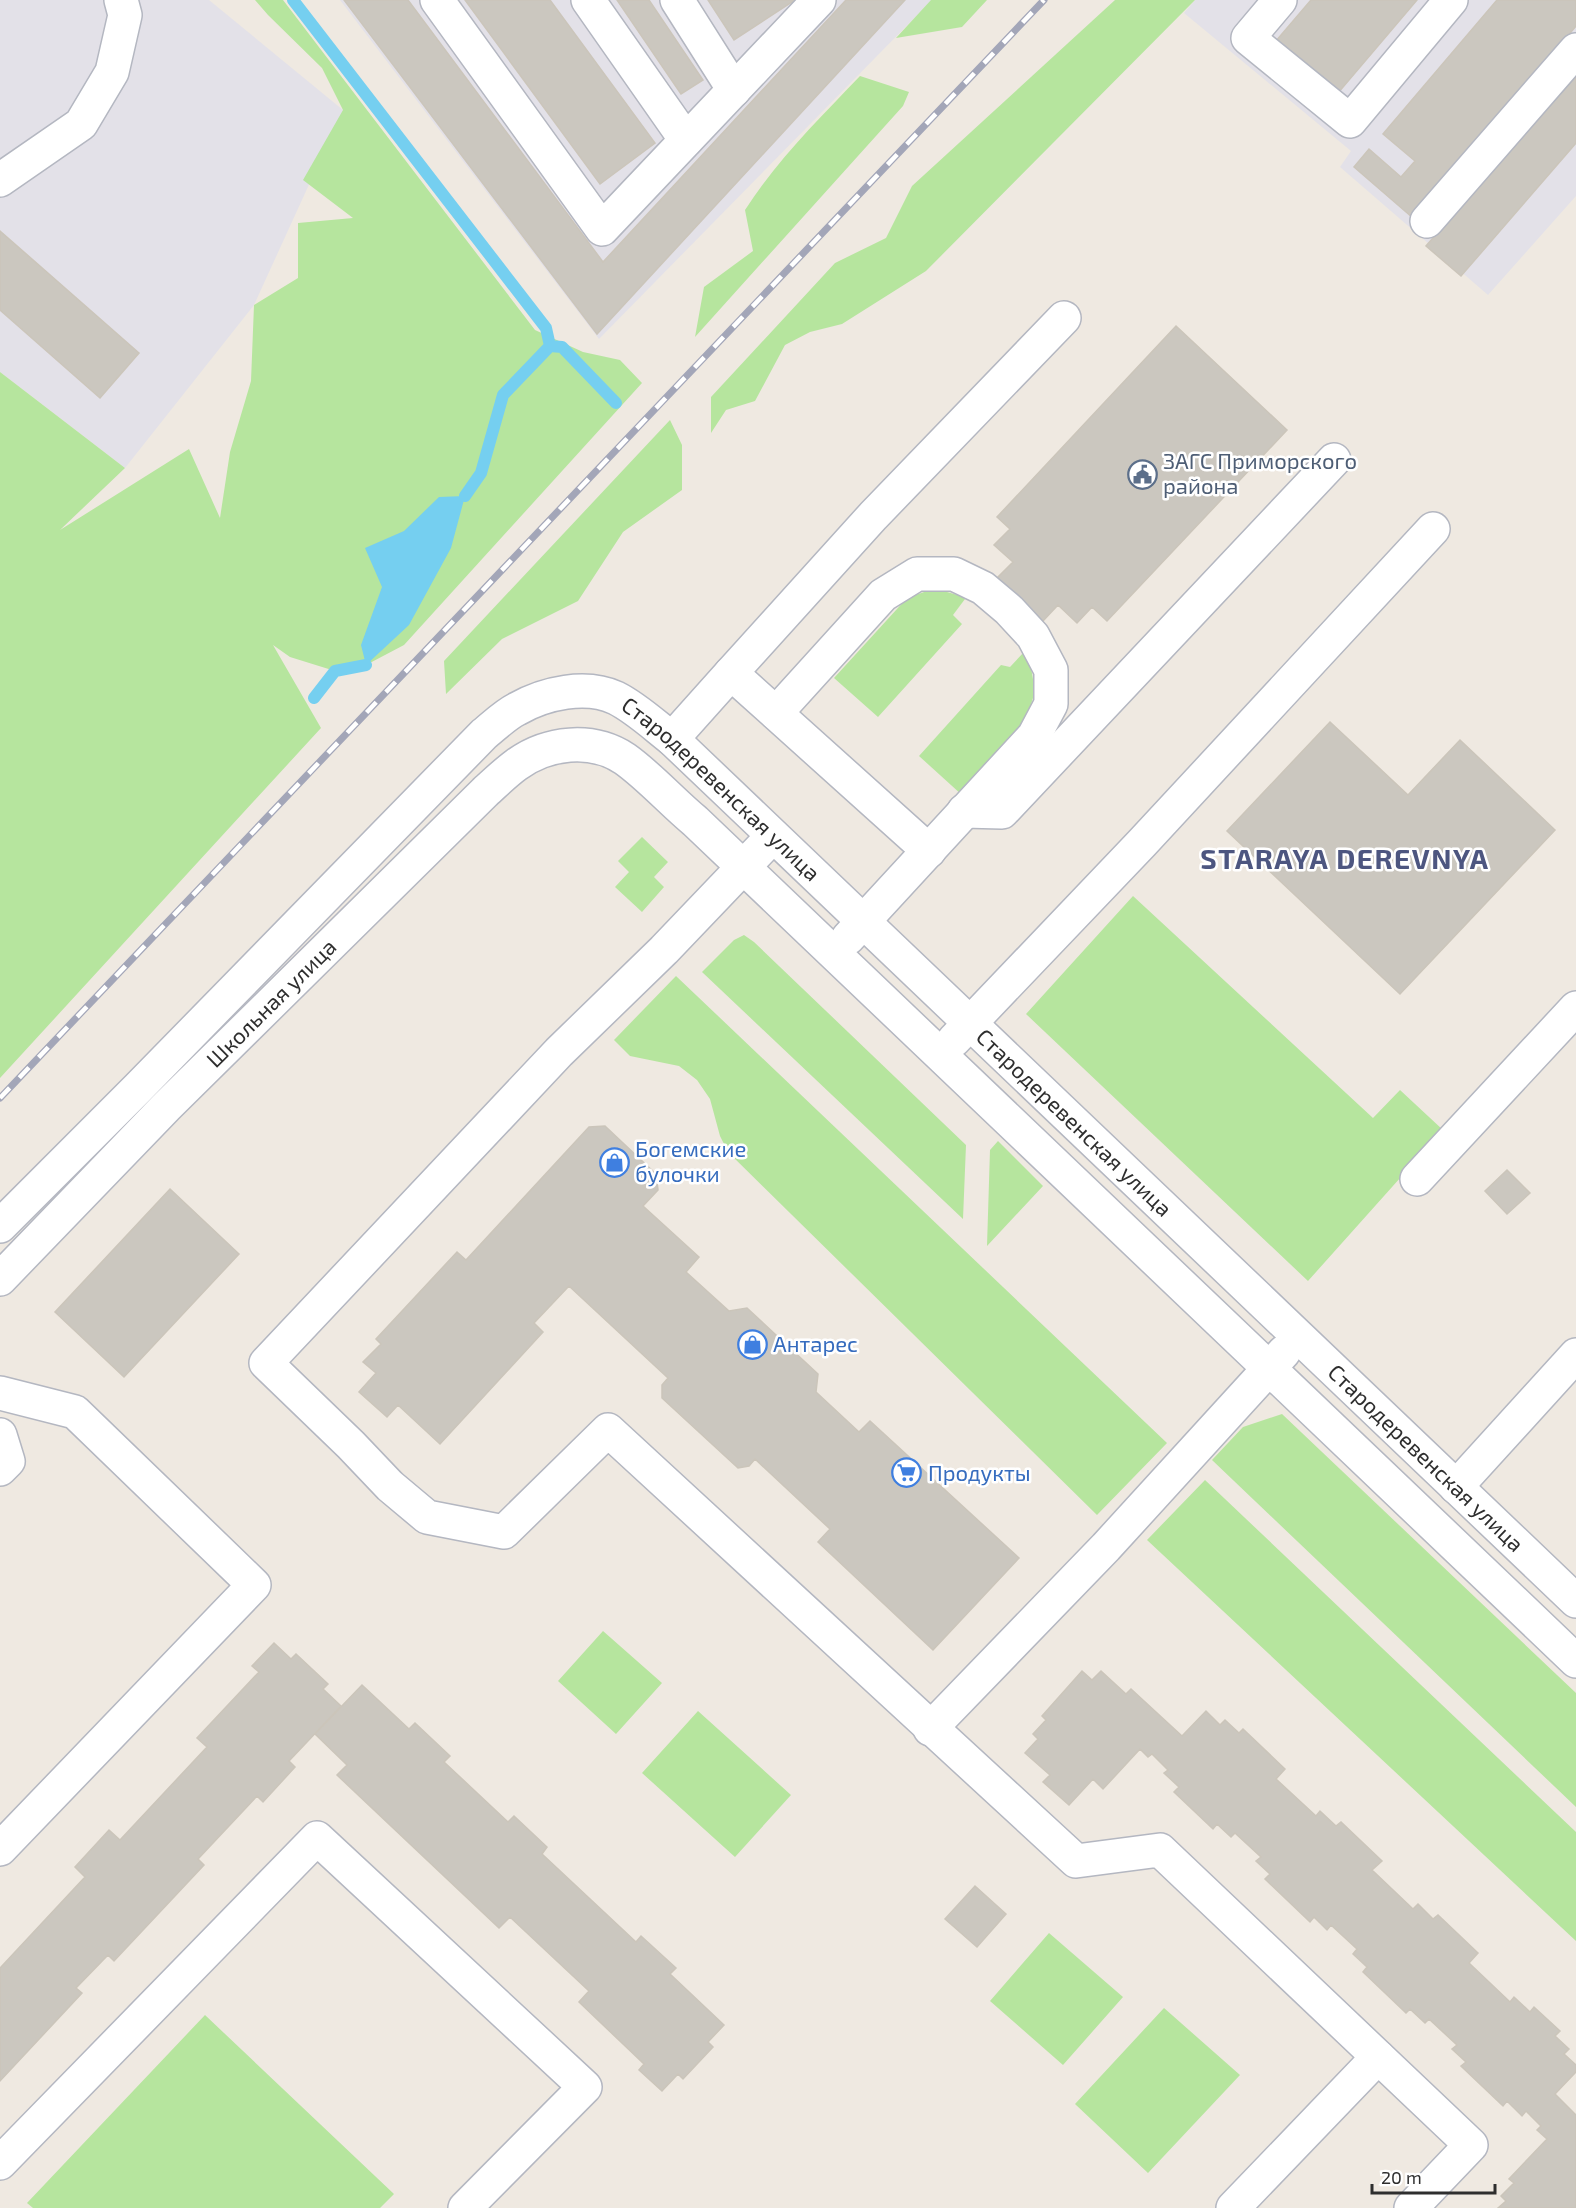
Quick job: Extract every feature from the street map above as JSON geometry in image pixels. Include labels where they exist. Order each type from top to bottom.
[{"type":"street","points":[[0,180],[81,124],[112,72],[125,15],[121,0]]},
{"type":"street","points":[[437,0],[602,229],[819,0]]},
{"type":"street","points":[[588,0],[686,140]]},
{"type":"street","points":[[677,0],[734,90]]},
{"type":"street","points":[[1280,0],[1248,38],[1350,121],[1451,0]]},
{"type":"street","points":[[1427,221],[1576,50]]},
{"type":"street","points":[[672,739],[873,516],[1064,318]]},
{"type":"street","points":[[964,811],[1002,812],[1334,460]]},
{"type":"street","points":[[940,1055],[1142,843],[1432,529]]},
{"type":"street","points":[[776,713],[883,595],[917,574],[954,574],[983,588],[1009,610],[1033,636],[1051,670],[1051,704],[1034,736],[833,953]]},
{"type":"street","points":[[731,674],[929,851]]},
{"type":"street","name":"Стародеревенская улица","points":[[549,696],[581,690],[615,697],[672,739],[1576,1601]]},
{"type":"street","name":"Школьная улица","points":[[0,1226],[484,734],[516,709],[549,696]]},
{"type":"street","name":"Стародеревенская улица","points":[[558,745],[607,749],[625,760],[744,868],[1576,1661]]},
{"type":"street","name":"Школьная улица","points":[[0,1279],[166,1107],[485,792],[516,765],[534,754],[558,745]]},
{"type":"street","points":[[773,836],[664,950],[559,1052],[266,1363],[390,1486],[427,1517],[504,1532],[608,1430],[1076,1862],[1160,1850],[1471,2145],[1410,2208]]},
{"type":"street","points":[[1417,1179],[1576,1008]]},
{"type":"street","points":[[930,1729],[1106,1547],[1297,1337]]},
{"type":"street","points":[[1456,1487],[1576,1355]]},
{"type":"street","points":[[0,1393],[75,1412],[254,1585],[0,1849]]},
{"type":"street","points":[[0,2163],[317,1838],[585,2087],[465,2208]]},
{"type":"street","points":[[1233,2208],[1378,2057]]},
{"type":"shaded area","points":[[0,0],[209,0],[343,110],[254,305],[125,468],[0,372]]},
{"type":"shaded area","points":[[340,0],[932,0],[599,339]]},
{"type":"shaded area","points":[[1195,0],[1576,0],[1576,196],[1488,295],[1340,167],[1351,151],[1184,13]]},
{"type":"green space","points":[[255,0],[283,0],[535,330],[583,352],[620,360],[642,383],[404,645],[366,665],[335,671],[290,657],[273,645],[321,728],[0,1078],[0,372],[125,468],[60,530],[189,449],[220,518],[230,452],[251,381],[254,305],[298,278],[298,223],[353,218],[303,180],[343,110],[322,68]]},
{"type":"green space","points":[[931,0],[987,0],[962,27],[896,38]]},
{"type":"green space","points":[[1115,0],[1195,0],[926,271],[842,324],[810,332],[785,345],[755,401],[726,410],[711,433],[711,397],[835,263],[886,238],[912,186]]},
{"type":"green space","points":[[860,76],[909,92],[903,106],[695,337],[704,287],[753,251],[745,210],[785,157]]},
{"type":"green space","points":[[670,420],[682,445],[682,490],[623,532],[578,601],[502,639],[446,694],[444,661]]},
{"type":"green space","points":[[940,590],[965,599],[953,615],[962,624],[878,717],[834,678],[907,598],[927,591]]},
{"type":"green space","points":[[1024,652],[1030,662],[1034,685],[1033,698],[1024,726],[962,795],[919,756],[1001,665],[1010,667]]},
{"type":"green space","points":[[642,837],[668,862],[654,877],[664,887],[642,912],[615,887],[629,872],[618,861]]},
{"type":"green space","points":[[1133,896],[1373,1118],[1400,1090],[1443,1130],[1308,1281],[1026,1014]]},
{"type":"green space","points":[[744,935],[966,1145],[963,1219],[702,972],[734,940]]},
{"type":"green space","points":[[676,976],[1167,1443],[1097,1515],[728,1152],[720,1136],[710,1099],[697,1080],[679,1066],[630,1056],[614,1040]]},
{"type":"green space","points":[[998,1141],[1043,1186],[987,1246],[990,1150]]},
{"type":"green space","points":[[1282,1414],[1576,1693],[1576,1807],[1212,1460],[1243,1427]]},
{"type":"green space","points":[[1205,1480],[1576,1832],[1576,1941],[1147,1540]]},
{"type":"green space","points":[[603,1631],[662,1683],[616,1734],[558,1681]]},
{"type":"green space","points":[[698,1711],[791,1795],[735,1857],[642,1773]]},
{"type":"green space","points":[[1049,1933],[1123,1997],[1063,2065],[990,2001]]},
{"type":"green space","points":[[1164,2008],[1240,2075],[1148,2173],[1075,2104]]},
{"type":"green space","points":[[205,2015],[394,2194],[380,2208],[33,2208],[27,2203]]},
{"type":"water","points":[[465,496],[451,548],[409,625],[366,665],[361,645],[382,587],[365,548],[404,531],[439,497]]},
{"type":"building","points":[[344,0],[408,0],[603,262],[846,0],[905,0],[597,334]]},
{"type":"building","points":[[465,0],[550,0],[655,143],[600,184]]},
{"type":"building","points":[[617,0],[649,0],[703,80],[681,94]]},
{"type":"building","points":[[708,0],[795,0],[734,40]]},
{"type":"building","points":[[1311,0],[1417,0],[1338,93],[1276,41]]},
{"type":"building","points":[[1497,0],[1576,0],[1576,26],[1413,218],[1354,167],[1369,149],[1401,177],[1415,161],[1383,134]]},
{"type":"building","points":[[1576,74],[1576,143],[1461,276],[1426,246]]},
{"type":"building","points":[[0,231],[139,353],[100,398],[0,310]]},
{"type":"building","name":"ЗАГС Приморского района","points":[[1176,326],[1287,430],[1107,621],[1092,607],[1077,623],[1058,605],[1043,621],[997,578],[1013,562],[994,545],[1010,529],[997,517]]},
{"type":"building","points":[[1330,722],[1408,795],[1460,740],[1555,830],[1400,994],[1227,831]]},
{"type":"building","points":[[605,1126],[656,1174],[658,1190],[643,1206],[699,1257],[686,1272],[729,1311],[747,1308],[818,1374],[816,1392],[859,1432],[870,1421],[1019,1558],[933,1650],[818,1542],[830,1529],[755,1459],[749,1466],[738,1468],[662,1398],[662,1385],[668,1378],[569,1286],[534,1323],[543,1332],[440,1444],[398,1405],[387,1417],[359,1392],[376,1373],[363,1362],[381,1344],[376,1339],[457,1252],[466,1260],[589,1127]]},
{"type":"building","points":[[1507,1170],[1530,1193],[1507,1214],[1485,1191]]},
{"type":"building","points":[[170,1189],[239,1254],[124,1377],[55,1312]]},
{"type":"building","points":[[274,1643],[291,1659],[296,1654],[328,1684],[323,1689],[341,1706],[289,1761],[295,1767],[263,1802],[257,1796],[198,1859],[204,1865],[114,1961],[108,1955],[76,1988],[82,1993],[0,2081],[0,1968],[85,1877],[75,1867],[109,1830],[120,1840],[207,1747],[197,1738],[259,1672],[252,1666]]},
{"type":"building","points":[[1082,1671],[1092,1680],[1101,1671],[1126,1694],[1131,1689],[1182,1736],[1206,1711],[1220,1725],[1225,1720],[1239,1733],[1243,1729],[1285,1769],[1276,1779],[1316,1816],[1320,1811],[1336,1826],[1341,1822],[1382,1861],[1372,1870],[1413,1909],[1418,1904],[1433,1919],[1438,1915],[1478,1953],[1469,1963],[1510,2002],[1514,1997],[1530,2012],[1534,2007],[1560,2031],[1555,2036],[1569,2049],[1564,2054],[1576,2065],[1576,2072],[1555,2094],[1576,2115],[1576,2208],[1498,2208],[1506,2201],[1501,2196],[1514,2183],[1509,2179],[1547,2139],[1537,2130],[1541,2126],[1526,2111],[1522,2116],[1507,2101],[1503,2106],[1461,2066],[1466,2062],[1452,2049],[1457,2045],[1429,2019],[1425,2023],[1410,2009],[1406,2013],[1363,1972],[1367,1967],[1353,1954],[1357,1949],[1331,1925],[1327,1930],[1314,1917],[1310,1922],[1265,1879],[1270,1874],[1256,1861],[1261,1857],[1235,1833],[1231,1837],[1217,1824],[1213,1829],[1174,1792],[1179,1787],[1164,1773],[1168,1770],[1152,1754],[1148,1757],[1140,1749],[1103,1789],[1093,1779],[1069,1805],[1043,1782],[1050,1775],[1025,1753],[1038,1739],[1033,1734],[1046,1720],[1042,1716]]},
{"type":"building","points":[[362,1685],[409,1729],[415,1723],[450,1756],[444,1762],[508,1822],[514,1816],[547,1847],[542,1854],[636,1942],[641,1936],[676,1968],[670,1974],[724,2025],[708,2042],[713,2047],[683,2079],[678,2074],[662,2091],[639,2070],[644,2064],[579,2002],[589,1991],[510,1917],[499,1928],[337,1775],[347,1765],[315,1734]]},
{"type":"building","points":[[975,1886],[1006,1914],[977,1947],[945,1919]]},
{"type":"waterway","points":[[293,0],[546,328],[550,346],[562,347],[616,403]]},
{"type":"waterway","points":[[465,496],[481,473],[503,395],[550,346]]},
{"type":"waterway","points":[[314,698],[335,671],[366,665]]},
{"type":"railway","points":[[0,1098],[1044,0]]},
{"type":"place","name":"ЗАГС Приморского района","points":[[1142,474]]},
{"type":"place","name":"Богемские булочки","points":[[614,1162]]},
{"type":"place","name":"Антарес","points":[[752,1344]]},
{"type":"place","name":"Продукты","points":[[907,1473]]},
{"type":"district","name":"STARAYA DEREVNYA","points":[[1345,859]]}]
